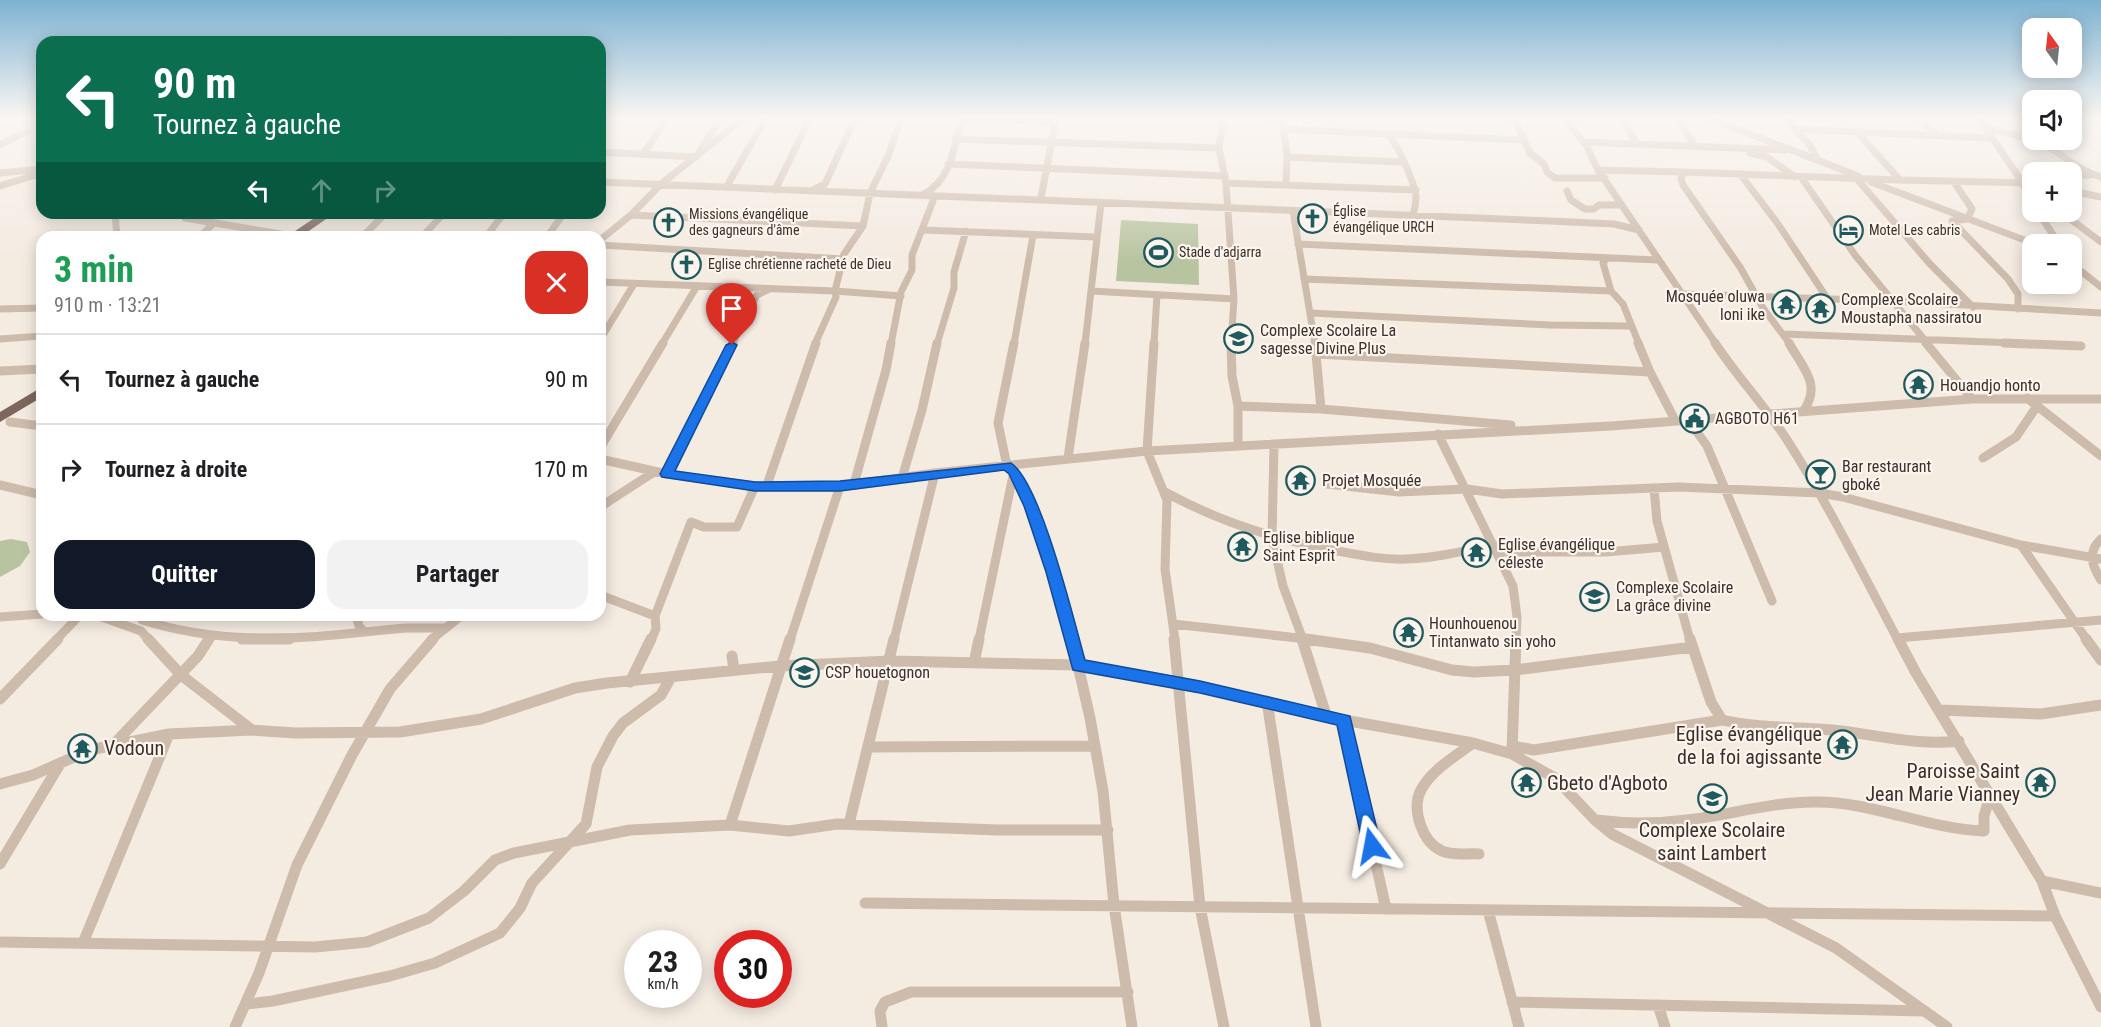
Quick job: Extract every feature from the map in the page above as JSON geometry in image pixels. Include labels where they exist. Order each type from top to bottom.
[{"type":"main road","points":[[294,231],[311,219]]},
{"type":"main road","points":[[296,231],[319,219]]},
{"type":"main road","points":[[3,423],[36,396]]},
{"type":"main road","points":[[3,423],[36,405]]},
{"type":"street","points":[[606,235],[685,166]]},
{"type":"street","points":[[727,186],[739,166]]},
{"type":"street","points":[[775,190],[787,166]]},
{"type":"street","points":[[810,191],[825,184],[833,166]]},
{"type":"street","points":[[767,485],[813,349],[836,297],[835,291],[843,259],[862,226],[870,193],[883,166]]},
{"type":"street","points":[[854,484],[886,370],[901,294],[912,270],[912,255],[923,230],[933,196],[947,166]]},
{"type":"street","points":[[979,166],[1416,190]]},
{"type":"street","points":[[1041,198],[1047,166]]},
{"type":"street","points":[[1223,166],[1226,179],[1234,299],[1232,376],[1238,406],[1238,446]]},
{"type":"street","points":[[1286,183],[1287,166]]},
{"type":"street","points":[[1404,166],[1416,190],[1413,215]]},
{"type":"street","points":[[1545,166],[1547,172],[1554,178],[1605,178]]},
{"type":"street","points":[[1596,166],[1658,260],[1684,294],[1736,375],[1767,412],[1820,493],[1897,638],[2042,881],[2055,916],[2101,1007]]},
{"type":"street","points":[[1781,166],[1798,177],[1855,255],[1972,399]]},
{"type":"street","points":[[1832,166],[1861,179],[2022,239]]},
{"type":"street","points":[[1887,166],[1900,180]]},
{"type":"street","points":[[2010,166],[2022,184]]},
{"type":"street","points":[[2074,166],[2092,175]]},
{"type":"street","points":[[1598,170],[2022,185]]},
{"type":"street","points":[[0,173],[36,171]]},
{"type":"street","points":[[1683,172],[1681,178],[1683,185],[1784,334],[1813,386],[1811,400],[1804,410]]},
{"type":"street","points":[[0,186],[36,173]]},
{"type":"street","points":[[1740,174],[1778,224],[1829,300]]},
{"type":"street","points":[[2082,175],[2101,177]]},
{"type":"street","points":[[1861,179],[1930,264],[1973,307]]},
{"type":"street","points":[[606,182],[933,196],[1041,198],[1101,203],[1614,224],[1639,230]]},
{"type":"street","points":[[1954,182],[1972,209],[1972,213],[1967,219],[1952,221],[2008,279],[2018,294],[2018,309]]},
{"type":"street","points":[[2006,184],[2022,193]]},
{"type":"street","points":[[1567,191],[1571,200],[1585,209],[1594,209],[1599,205],[1622,206]]},
{"type":"street","points":[[2082,193],[2101,197]]},
{"type":"street","points":[[1068,458],[1101,203]]},
{"type":"street","points":[[1293,211],[1317,354],[1322,409]]},
{"type":"street","points":[[631,215],[862,226]]},
{"type":"street","points":[[184,219],[182,220],[256,231]]},
{"type":"street","points":[[368,231],[380,219]]},
{"type":"street","points":[[428,231],[438,219]]},
{"type":"street","points":[[1614,224],[1631,219]]},
{"type":"street","points":[[2074,222],[2101,242]]},
{"type":"street","points":[[205,231],[213,224]]},
{"type":"street","points":[[923,230],[1096,237]]},
{"type":"street","points":[[902,477],[940,330],[954,288],[954,272],[966,231]]},
{"type":"street","points":[[1033,235],[1023,301],[998,423],[1010,468],[1031,506],[1050,561],[1079,665],[1108,830],[1114,906],[1132,1027]]},
{"type":"street","points":[[1298,244],[1658,260]]},
{"type":"street","points":[[606,245],[843,259]]},
{"type":"street","points":[[1608,258],[1603,263],[1611,291],[1623,304],[1650,372],[1675,420]]},
{"type":"street","points":[[2082,271],[2101,287]]},
{"type":"street","points":[[2088,275],[2101,276]]},
{"type":"street","points":[[1304,279],[1538,290],[1611,291]]},
{"type":"street","points":[[606,282],[756,291],[769,289],[835,291],[890,296],[901,294]]},
{"type":"street","points":[[606,330],[634,284]]},
{"type":"street","points":[[606,438],[697,286]]},
{"type":"street","points":[[667,474],[756,291]]},
{"type":"street","points":[[1091,291],[1234,299]]},
{"type":"street","points":[[1684,294],[1894,301],[2101,313]]},
{"type":"street","points":[[1157,295],[1147,451],[1167,500],[1165,569],[1173,624],[1200,907],[1224,1027]]},
{"type":"street","points":[[0,309],[36,308]]},
{"type":"street","points":[[1310,313],[1408,316],[1463,322],[1630,326]]},
{"type":"street","points":[[1784,334],[2081,346]]},
{"type":"street","points":[[0,339],[36,336]]},
{"type":"street","points":[[1317,354],[1650,372]]},
{"type":"street","points":[[0,371],[36,369]]},
{"type":"street","points":[[2027,398],[2101,456]]},
{"type":"street","points":[[606,460],[654,472],[755,486],[840,486],[935,473],[1010,468],[1068,458],[1147,451],[1611,426],[1767,412],[1972,399],[2101,399]]},
{"type":"street","points":[[1238,406],[1322,409],[1543,428]]},
{"type":"street","points":[[1983,459],[2016,437],[2037,406]]},
{"type":"street","points":[[1687,418],[1707,447],[1772,601]]},
{"type":"street","points":[[3,423],[36,426]]},
{"type":"street","points":[[1438,434],[1513,586],[1517,617],[1512,750]]},
{"type":"street","points":[[1274,445],[1272,538],[1283,586],[1326,715]]},
{"type":"street","points":[[974,663],[1010,468]]},
{"type":"street","points":[[606,503],[654,472]]},
{"type":"street","points":[[849,824],[935,473]]},
{"type":"street","points":[[1327,484],[1399,492],[1467,489],[1502,494],[1654,488],[1820,493],[2021,545],[2101,559]]},
{"type":"street","points":[[0,485],[36,494]]},
{"type":"street","points":[[630,682],[656,629],[655,616],[692,522],[704,527],[737,527],[755,486]]},
{"type":"street","points":[[730,825],[840,486]]},
{"type":"street","points":[[1654,488],[1657,521],[1681,600],[1692,647],[1710,693],[1711,702],[1722,720]]},
{"type":"street","points":[[1165,492],[1190,506],[1272,538],[1377,557],[1407,559],[1495,548],[1598,552],[1664,547]]},
{"type":"street","points":[[2101,539],[2091,549],[2090,557],[2101,580]]},
{"type":"street","points":[[2021,545],[2101,660]]},
{"type":"street","points":[[606,597],[655,616]]},
{"type":"street","points":[[0,617],[36,614]]},
{"type":"street","points":[[1897,638],[2101,620]]},
{"type":"street","points":[[0,699],[74,621]]},
{"type":"street","points":[[358,621],[364,632]]},
{"type":"street","points":[[234,1027],[247,1004],[271,946],[292,878],[314,827],[361,734],[386,693],[428,642],[455,621]]},
{"type":"street","points":[[143,622],[166,629],[241,638],[294,638],[405,628],[446,628]]},
{"type":"street","points":[[143,622],[181,675],[252,730]]},
{"type":"street","points":[[1173,624],[1370,648],[1452,670],[1474,672],[1515,670],[1692,647]]},
{"type":"street","points":[[113,745],[198,656],[211,635]]},
{"type":"street","points":[[732,656],[734,670]]},
{"type":"street","points":[[0,784],[33,775],[90,750],[169,734],[252,730],[361,734],[400,732],[449,726],[517,709],[575,688],[607,683],[780,666],[890,661],[1079,665],[1177,682],[1344,720],[1512,750],[1534,750],[1722,720],[1741,725],[1830,730],[1932,744],[1959,741]]},
{"type":"street","points":[[247,1004],[273,1001],[390,976],[435,963],[500,933],[520,908],[532,884],[586,824],[597,767],[614,736],[623,723],[661,695],[672,677]]},
{"type":"street","points":[[1267,701],[1316,1027]]},
{"type":"street","points":[[1941,710],[2054,714],[2078,712],[2101,705]]},
{"type":"street","points":[[1344,720],[1386,909]]},
{"type":"street","points":[[83,943],[169,734]]},
{"type":"street","points":[[1473,743],[1451,759],[1423,788],[1418,802],[1420,822],[1432,845],[1442,852],[1479,854]]},
{"type":"street","points":[[868,747],[1095,746]]},
{"type":"street","points":[[1512,750],[1555,778],[1594,820],[1629,844],[1836,948],[1947,1027]]},
{"type":"street","points":[[0,864],[62,762]]},
{"type":"street","points":[[1594,820],[1634,825],[1664,823],[1803,804],[1842,802],[1908,818],[1972,831],[1984,831],[1984,816],[1991,793]]},
{"type":"street","points":[[0,942],[346,945],[395,933],[429,918],[464,891],[495,860],[568,842],[661,827],[730,825],[789,831],[849,824],[998,830],[1108,830]]},
{"type":"street","points":[[2042,881],[2101,893]]},
{"type":"street","points":[[865,903],[2055,916]]},
{"type":"street","points":[[1488,910],[1519,1027]]},
{"type":"street","points":[[882,1027],[879,1016],[882,1004],[890,997],[911,992],[1128,992]]},
{"type":"street","points":[[1512,1002],[1925,1011]]},
{"type":"street","points":[[1658,1005],[1665,1027]]},
{"type":"green space","points":[[1121,220],[1198,224],[1199,285],[1116,281]]},
{"type":"green space","points":[[11,539],[27,542],[30,552],[20,566],[0,577],[0,541]]},
{"type":"place","name":"Église évangélique URCH","points":[[1312,219]]},
{"type":"place","name":"Missions évangélique des gagneurs d'âme","points":[[668,222]]},
{"type":"place","name":"Motel Les cabris","points":[[1848,230]]},
{"type":"place","name":"Stade d'adjarra","points":[[1158,252]]},
{"type":"place","name":"Eglise chrétienne racheté de Dieu","points":[[687,264]]},
{"type":"place","name":"Mosquée oluwa loni ike","points":[[1786,305]]},
{"type":"place","name":"Complexe Scolaire Moustapha nassiratou","points":[[1820,308]]},
{"type":"place","name":"Complexe Scolaire La sagesse Divine Plus","points":[[1239,339]]},
{"type":"place","name":"Houandjo honto","points":[[1919,385]]},
{"type":"place","name":"AGBOTO H61","points":[[1694,418]]},
{"type":"place","name":"Bar restaurant gboké","points":[[1821,475]]},
{"type":"place","name":"Projet Mosquée","points":[[1301,480]]},
{"type":"place","name":"Eglise biblique Saint Esprit","points":[[1242,546]]},
{"type":"place","name":"Eglise évangélique céleste","points":[[1477,553]]},
{"type":"place","name":"Complexe Scolaire La grâce divine","points":[[1595,596]]},
{"type":"place","name":"Hounhouenou Tintanwato sin yoho","points":[[1408,632]]},
{"type":"place","name":"CSP houetognon","points":[[804,672]]},
{"type":"place","name":"Eglise évangélique de la foi agissante","points":[[1843,745]]},
{"type":"place","name":"Vodoun","points":[[83,748]]},
{"type":"place","name":"Paroisse Saint Jean Marie Vianney","points":[[2041,782]]},
{"type":"place","name":"Gbeto d'Agboto","points":[[1526,783]]},
{"type":"place","name":"Complexe Scolaire saint Lambert","points":[[1712,799]]},
{"type":"route","points":[[732,345],[667,474],[755,486],[840,486],[1007,466],[1014,471],[1031,506],[1053,572],[1079,665],[1177,682],[1344,720],[1372,846]]}]
